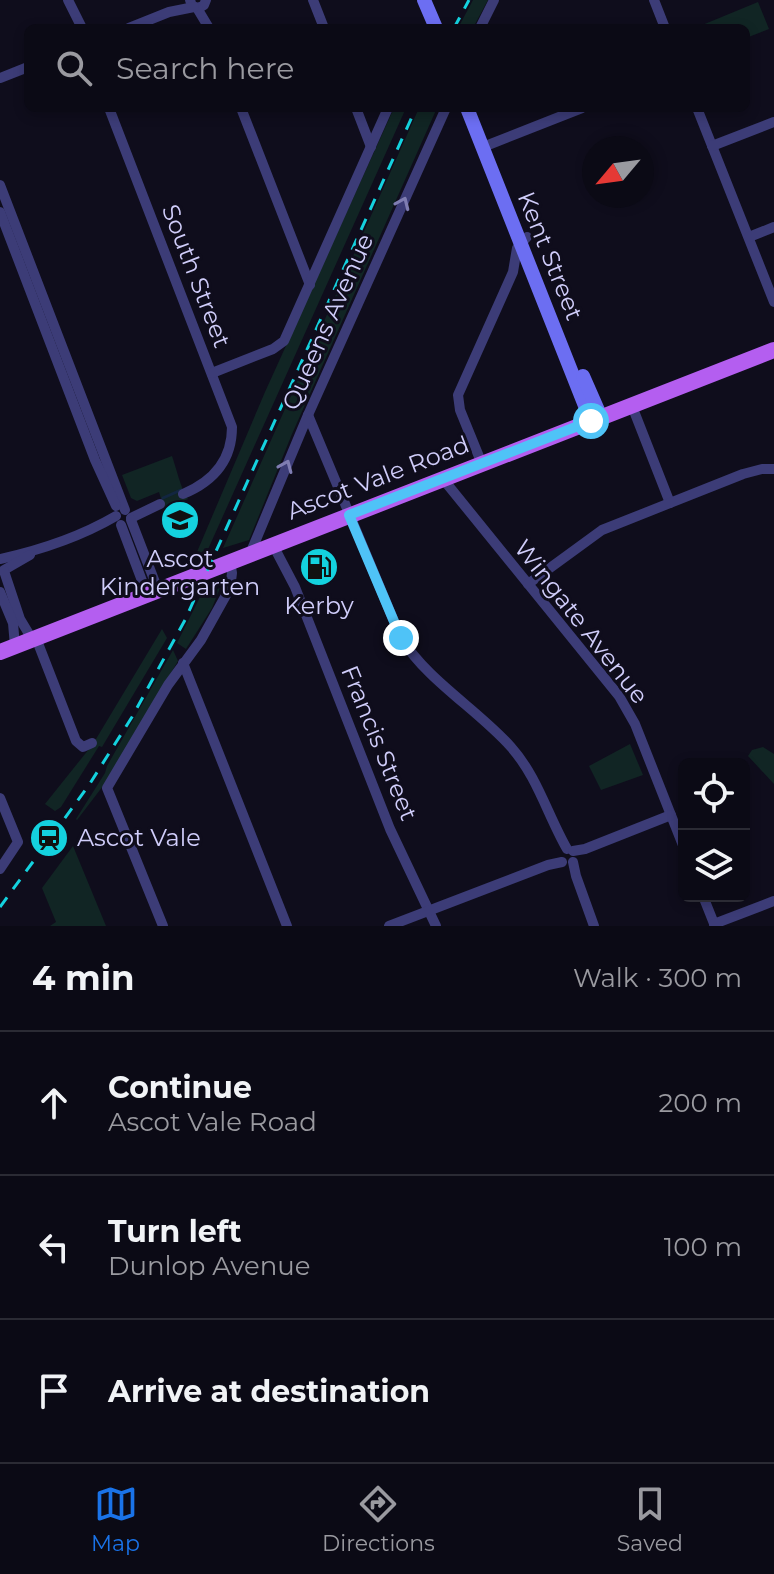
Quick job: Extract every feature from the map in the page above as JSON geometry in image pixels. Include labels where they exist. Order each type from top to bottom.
[{"type":"main road","name":"Ascot Vale Road","points":[[8,649],[774,350]]},
{"type":"street","points":[[313,0],[322,24]]},
{"type":"street","points":[[482,24],[494,0]]},
{"type":"street","points":[[654,0],[663,24]]},
{"type":"street","points":[[69,3],[77,24]]},
{"type":"street","points":[[139,24],[199,3],[207,24]]},
{"type":"street","points":[[0,78],[24,69]]},
{"type":"street","name":"South Street","points":[[111,112],[232,427],[223,460],[210,481],[183,494]]},
{"type":"street","points":[[243,112],[310,285]]},
{"type":"street","points":[[358,112],[371,147]]},
{"type":"street","points":[[212,373],[273,349],[284,341],[386,112]]},
{"type":"street","name":"Queens Avenue","points":[[250,554],[308,415],[444,112]]},
{"type":"street","name":"Kent Street","points":[[469,112],[487,146]]},
{"type":"street","name":"Kent Street","points":[[477,112],[487,146],[596,419]]},
{"type":"street","points":[[487,146],[572,112]]},
{"type":"street","points":[[699,112],[774,302]]},
{"type":"street","points":[[712,146],[774,122]]},
{"type":"street","points":[[0,185],[152,592]]},
{"type":"street","points":[[0,212],[95,460],[124,517]]},
{"type":"street","points":[[749,237],[774,227]]},
{"type":"street","points":[[482,464],[460,410],[458,395],[513,272],[517,248],[524,240]]},
{"type":"street","points":[[513,272],[532,260]]},
{"type":"street","points":[[632,406],[670,503]]},
{"type":"street","points":[[308,415],[394,625],[407,648],[513,749],[535,784],[558,833],[594,926]]},
{"type":"street","points":[[528,584],[592,535],[753,471],[774,469]]},
{"type":"street","name":"Wingate Avenue","points":[[443,479],[628,711],[678,833]]},
{"type":"street","points":[[92,743],[83,747],[76,741],[34,638],[20,619],[2,567],[160,504]]},
{"type":"street","name":"Francis Street","points":[[277,543],[390,829],[436,926]]},
{"type":"street","points":[[163,926],[107,788],[183,663],[201,640],[230,588],[230,562]]},
{"type":"street","points":[[0,592],[13,623],[8,649]]},
{"type":"street","points":[[183,663],[287,926]]},
{"type":"street","points":[[0,798],[18,842],[0,869]]},
{"type":"street","points":[[389,926],[671,815]]},
{"type":"street","points":[[705,902],[715,925],[774,901]]},
{"type":"green space","points":[[473,0],[488,0],[475,24],[460,24]]},
{"type":"green space","points":[[758,2],[769,29],[750,36],[750,24],[705,24]]},
{"type":"green space","points":[[392,112],[404,112],[205,556],[194,559],[265,392]]},
{"type":"green space","points":[[417,112],[435,112],[292,434],[249,540],[223,548]]},
{"type":"green space","points":[[172,456],[188,499],[164,508],[159,492],[137,501],[131,498],[122,475]]},
{"type":"green space","points":[[220,588],[212,608],[186,649],[177,643],[201,595]]},
{"type":"green space","points":[[162,629],[167,638],[102,747],[99,746],[61,807],[55,811],[45,804],[93,744]]},
{"type":"green space","points":[[173,650],[178,661],[106,782],[77,820],[76,819]]},
{"type":"green space","points":[[630,744],[643,775],[601,790],[589,766]]},
{"type":"green space","points":[[763,747],[774,754],[774,784],[748,756],[752,750]]},
{"type":"green space","points":[[73,846],[106,926],[50,926],[56,922],[42,888]]},
{"type":"waterway","points":[[163,498],[181,490]]},
{"type":"railway","points":[[456,24],[469,0]]},
{"type":"railway","points":[[0,907],[89,785],[132,717],[185,620],[414,112]]},
{"type":"place","name":"Ascot Kindergarten","points":[[180,520]]},
{"type":"place","name":"Kerby","points":[[319,567]]},
{"type":"place","name":"Ascot Vale","points":[[49,838]]},
{"type":"route","points":[[401,638],[349,515],[591,421]]}]
